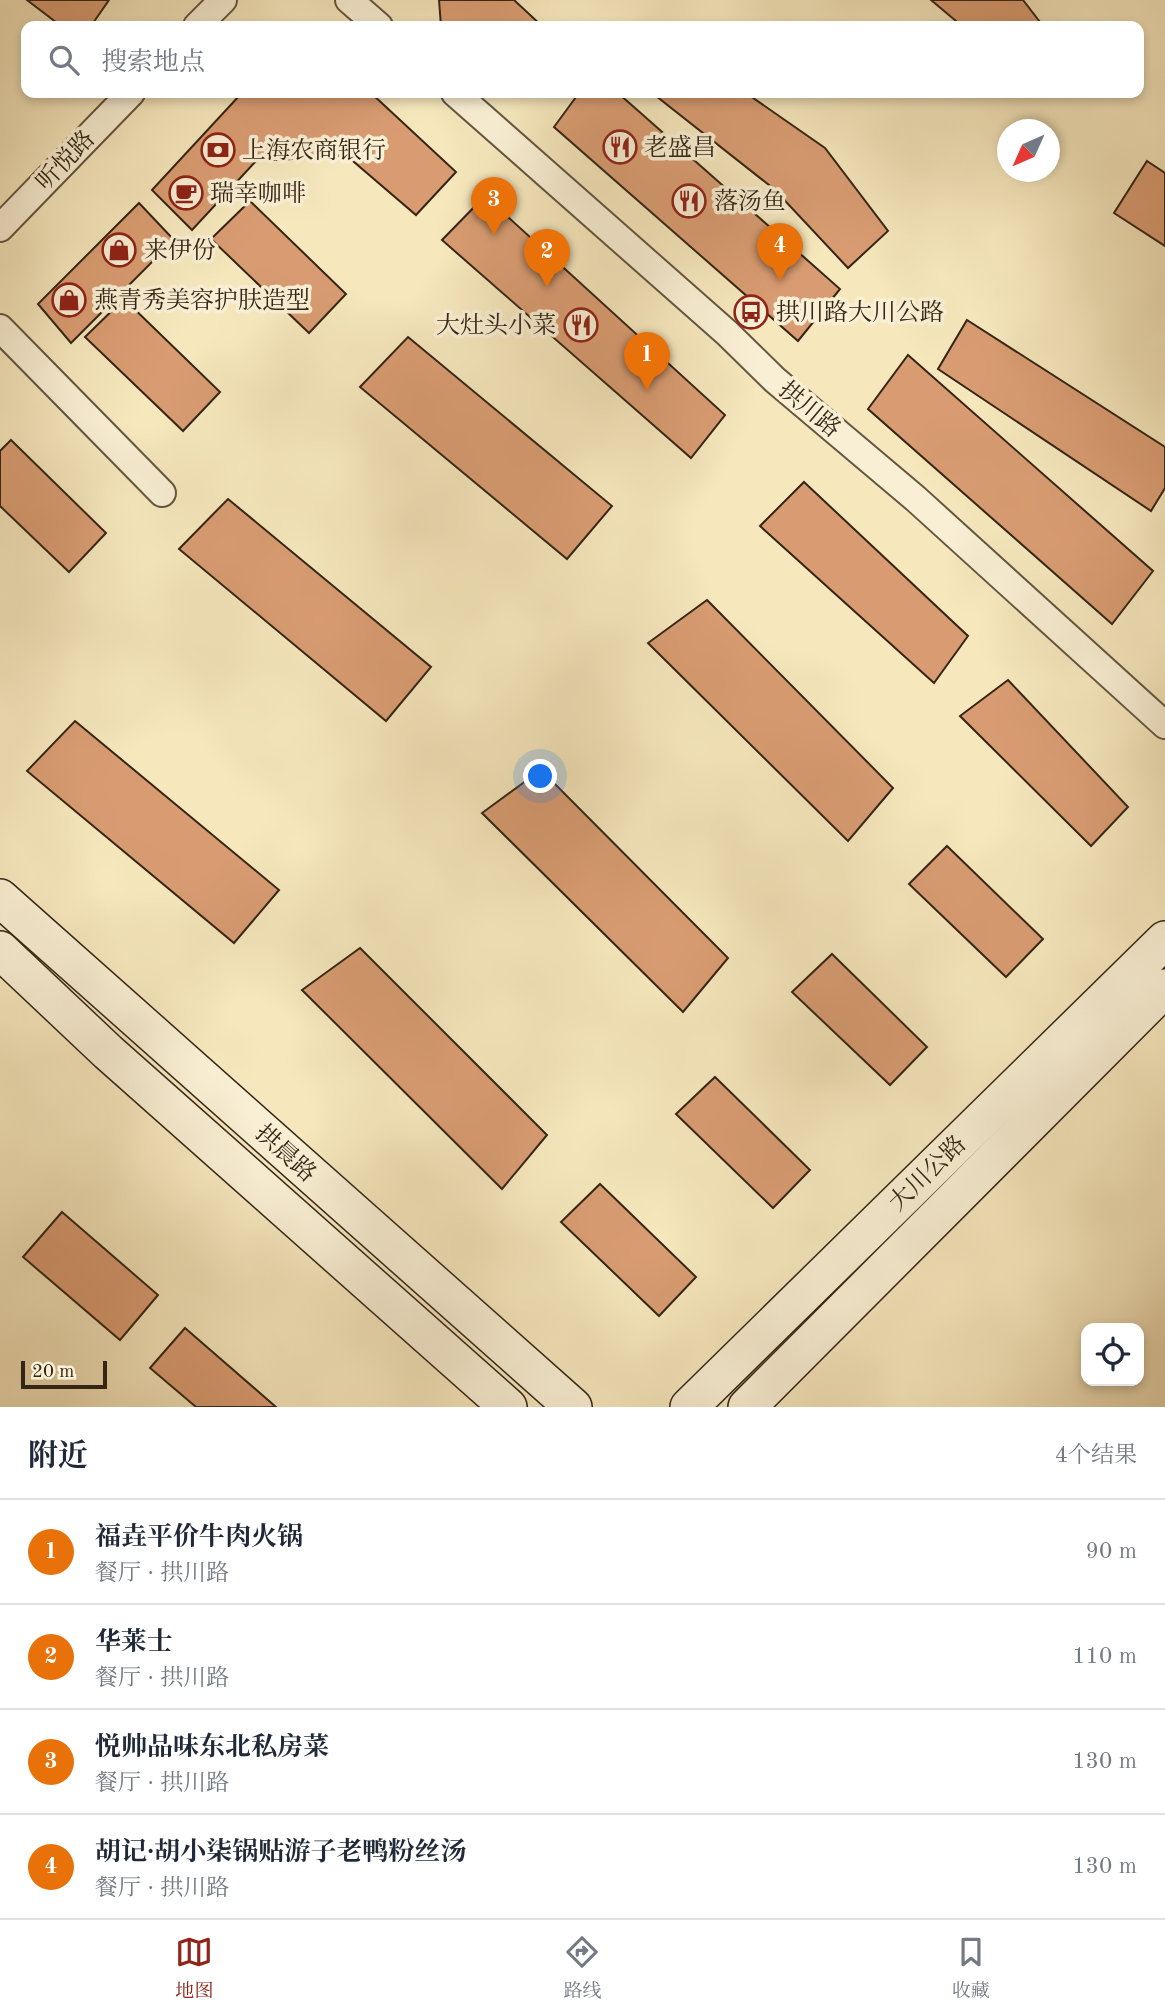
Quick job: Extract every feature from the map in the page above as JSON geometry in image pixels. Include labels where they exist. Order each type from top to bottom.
[{"type":"main road","name":"拱晨路","points":[[0,898],[573,1407]]},
{"type":"main road","name":"大川公路","points":[[689,1407],[1165,940]]},
{"type":"main road","name":"拱晨路","points":[[0,950],[108,1052],[508,1407]]},
{"type":"main road","name":"大川公路","points":[[747,1407],[1165,988]]},
{"type":"street","points":[[202,21],[223,0]]},
{"type":"street","points":[[349,0],[373,21]]},
{"type":"street","name":"听悦路","points":[[0,228],[126,98]]},
{"type":"street","name":"拱川路","points":[[460,98],[727,333],[775,380],[916,499],[1165,725]]},
{"type":"street","points":[[0,328],[162,493]]},
{"type":"building","points":[[27,0],[109,0],[94,21],[54,21]]},
{"type":"building","points":[[439,0],[514,0],[537,21],[441,21]]},
{"type":"building","points":[[931,0],[1023,0],[1039,21],[956,21]]},
{"type":"building","points":[[237,98],[376,98],[456,172],[416,215],[347,156],[256,161],[192,230],[152,190]]},
{"type":"building","points":[[575,98],[624,98],[840,289],[798,341],[554,127]]},
{"type":"building","points":[[659,98],[753,98],[825,148],[888,231],[848,268],[774,189]]},
{"type":"building","points":[[1147,161],[1165,173],[1165,246],[1114,213]]},
{"type":"building","points":[[485,196],[725,415],[691,458],[442,240]]},
{"type":"building","points":[[250,201],[346,294],[309,333],[211,239]]},
{"type":"building","points":[[139,203],[174,240],[71,343],[38,304]]},
{"type":"building","points":[[124,299],[220,392],[183,431],[85,337]]},
{"type":"building","points":[[967,320],[1165,447],[1165,488],[1151,511],[938,369]]},
{"type":"building","points":[[408,337],[612,506],[567,559],[360,387]]},
{"type":"building","points":[[908,355],[1153,571],[1112,624],[868,409]]},
{"type":"building","points":[[11,440],[106,533],[69,572],[0,506],[0,451]]},
{"type":"building","points":[[804,482],[968,636],[934,683],[760,526]]},
{"type":"building","points":[[228,499],[431,667],[386,721],[179,549]]},
{"type":"building","points":[[707,600],[893,788],[848,841],[648,643]]},
{"type":"building","points":[[1008,680],[1128,807],[1091,846],[960,716]]},
{"type":"building","points":[[75,721],[279,890],[234,943],[27,771]]},
{"type":"building","points":[[541,770],[728,958],[683,1012],[482,813]]},
{"type":"building","points":[[947,846],[1043,939],[1006,977],[909,884]]},
{"type":"building","points":[[360,948],[547,1135],[502,1189],[302,990]]},
{"type":"building","points":[[832,954],[927,1047],[890,1085],[792,992]]},
{"type":"building","points":[[715,1077],[810,1170],[773,1208],[676,1114]]},
{"type":"building","points":[[600,1184],[696,1277],[659,1316],[561,1222]]},
{"type":"building","points":[[62,1212],[158,1295],[120,1340],[23,1257]]},
{"type":"building","points":[[185,1328],[276,1407],[196,1407],[150,1368]]},
{"type":"place","name":"老盛昌","points":[[620,147]]},
{"type":"place","name":"上海农商银行","points":[[218,150]]},
{"type":"place","name":"瑞幸咖啡","points":[[186,193]]},
{"type":"place","name":"落汤鱼","points":[[689,201]]},
{"type":"place","name":"悦帅品味东北私房菜","points":[[494,235]]},
{"type":"place","name":"来伊份","points":[[119,250]]},
{"type":"place","name":"胡记·胡小柒锅贴游子老鸭粉丝汤","points":[[780,281]]},
{"type":"place","name":"华莱士","points":[[547,287]]},
{"type":"place","name":"燕青秀美容护肤造型","points":[[69,300]]},
{"type":"place","name":"拱川路大川公路","points":[[751,312]]},
{"type":"place","name":"大灶头小菜","points":[[581,325]]},
{"type":"place","name":"福垚平价牛肉火锅","points":[[647,390]]}]
